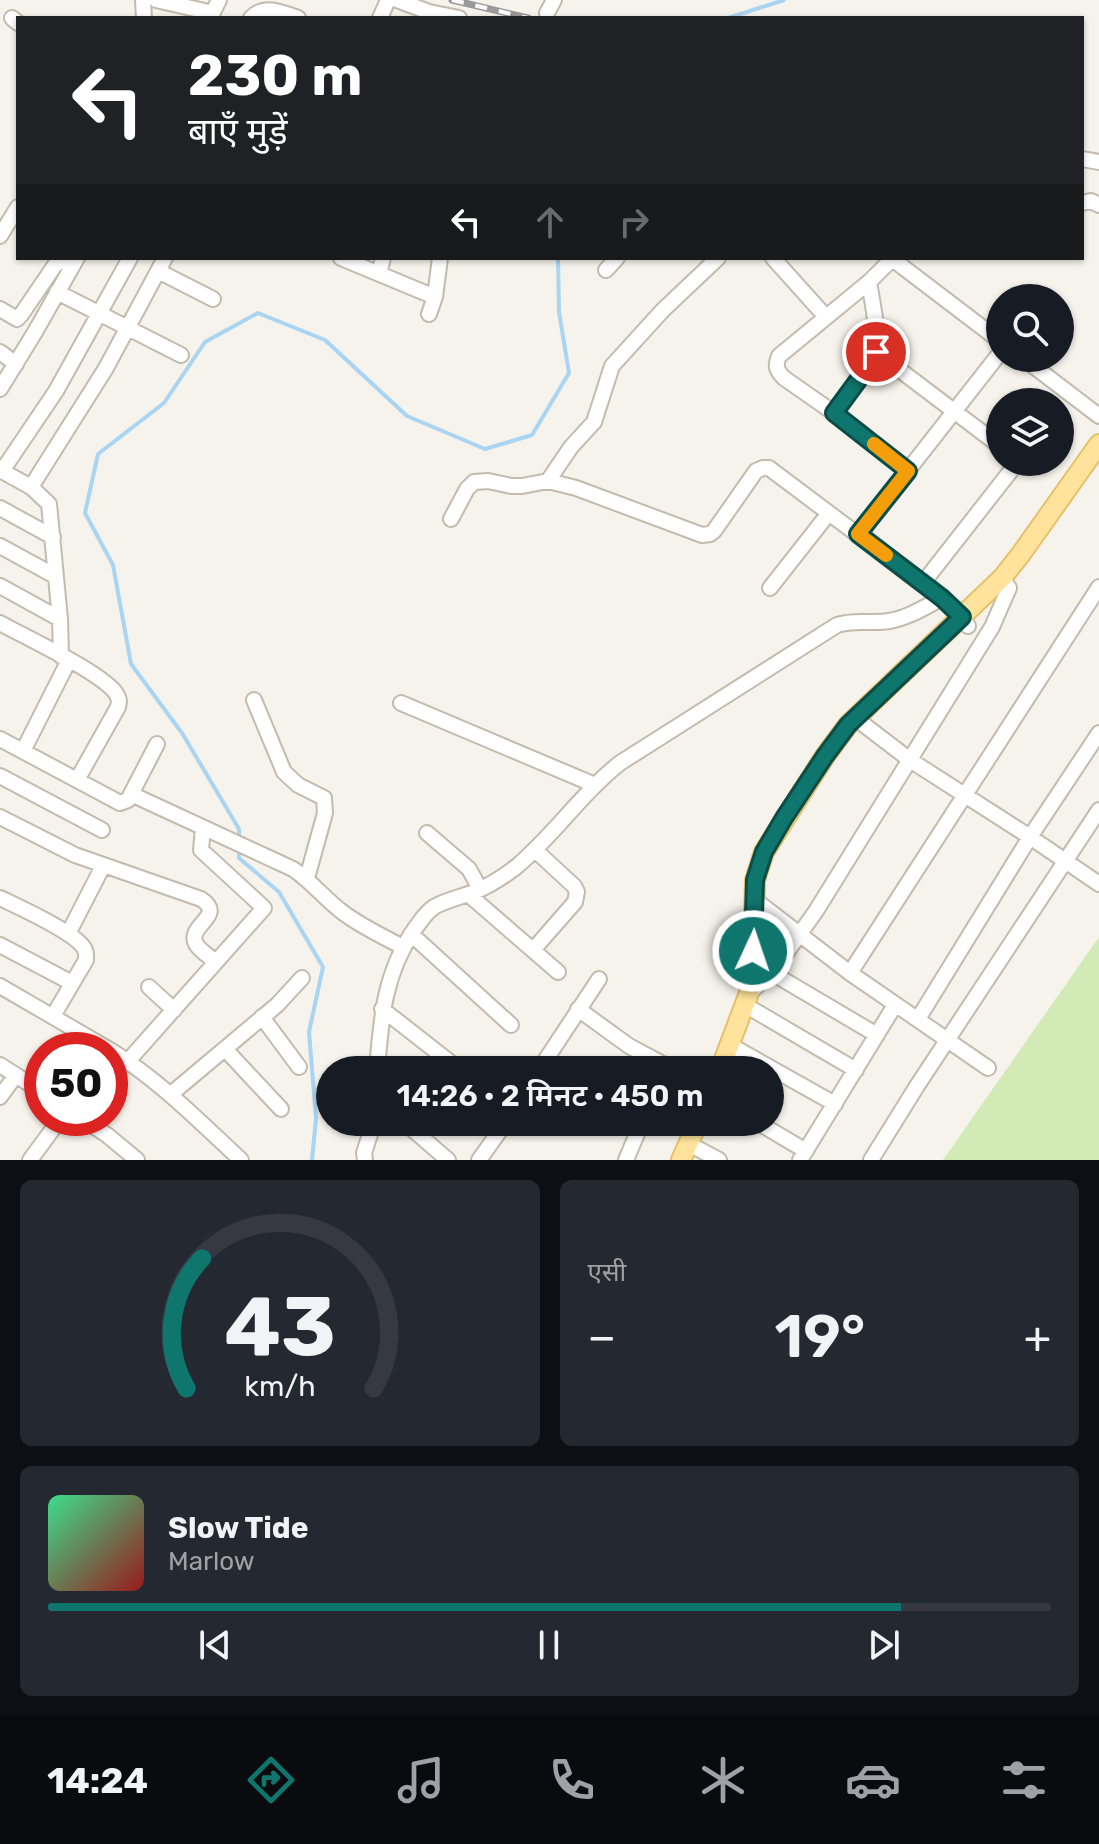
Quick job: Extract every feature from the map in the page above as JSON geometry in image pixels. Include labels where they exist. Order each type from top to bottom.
[{"type":"main road","points":[[1006,583],[1021,554],[1099,444]]},
{"type":"main road","points":[[726,1056],[747,999],[752,963],[755,880],[764,852],[825,756],[1006,583],[1099,466]]},
{"type":"street","points":[[156,0],[214,10]]},
{"type":"street","points":[[399,0],[433,15]]},
{"type":"street","points":[[253,16],[265,9],[288,16]]},
{"type":"street","points":[[0,236],[16,210]]},
{"type":"street","points":[[0,309],[17,319],[55,265],[63,260]]},
{"type":"street","points":[[0,389],[75,260]]},
{"type":"street","points":[[23,751],[65,658],[49,504],[31,487],[1,470],[56,391],[129,260]]},
{"type":"street","points":[[346,260],[435,297]]},
{"type":"street","points":[[379,274],[382,260]]},
{"type":"street","points":[[429,314],[435,297],[440,260]]},
{"type":"street","points":[[606,270],[615,260]]},
{"type":"street","points":[[548,481],[571,447],[594,422],[612,366],[663,310],[716,260]]},
{"type":"street","points":[[775,260],[826,317]]},
{"type":"street","points":[[890,260],[869,282],[779,356],[776,364],[777,371],[784,378],[908,471]]},
{"type":"street","points":[[895,260],[986,330]]},
{"type":"street","points":[[31,487],[106,368],[161,264],[213,299]]},
{"type":"street","points":[[834,413],[876,352],[869,282]]},
{"type":"street","points":[[57,292],[181,355]]},
{"type":"street","points":[[0,352],[16,364]]},
{"type":"street","points":[[876,352],[986,435]]},
{"type":"street","points":[[858,534],[986,371]]},
{"type":"street","points":[[1041,372],[1099,416]]},
{"type":"street","points":[[451,519],[474,482],[522,486],[548,481],[576,488],[702,535],[710,534],[756,471],[769,468],[923,583],[965,622]]},
{"type":"street","points":[[923,583],[1007,476]]},
{"type":"street","points":[[0,508],[53,537]]},
{"type":"street","points":[[770,588],[829,513]]},
{"type":"street","points":[[0,546],[55,576]]},
{"type":"street","points":[[856,1070],[747,999],[772,973],[816,911],[992,627],[1006,583]]},
{"type":"street","points":[[0,586],[60,619]]},
{"type":"street","points":[[850,973],[1099,587]]},
{"type":"street","points":[[378,1056],[382,1009],[391,976],[407,941],[432,909],[474,891],[513,869],[620,763],[837,625],[892,621],[942,598]]},
{"type":"street","points":[[2,629],[65,658],[107,684],[116,694],[118,707],[77,780]]},
{"type":"street","points":[[254,700],[284,772],[298,785],[324,798],[325,813],[307,878]]},
{"type":"street","points":[[401,703],[595,785]]},
{"type":"street","points":[[860,720],[910,760],[1099,884]]},
{"type":"street","points":[[918,1019],[1030,837],[1099,733]]},
{"type":"street","points":[[0,739],[120,803],[128,800],[157,744]]},
{"type":"street","points":[[0,776],[102,830]]},
{"type":"street","points":[[131,794],[293,869],[354,921],[407,941],[511,1025]]},
{"type":"street","points":[[871,1160],[1099,810]]},
{"type":"street","points":[[0,817],[75,855],[207,903],[210,914],[197,930],[195,941],[216,962]]},
{"type":"street","points":[[203,828],[201,850],[264,908],[128,1061],[171,1094],[241,1160]]},
{"type":"street","points":[[427,833],[469,869],[474,891],[558,972]]},
{"type":"street","points":[[533,950],[575,902],[577,892],[535,850]]},
{"type":"street","points":[[68,934],[103,866]]},
{"type":"street","points":[[0,898],[68,934],[86,952],[86,960],[53,1016]]},
{"type":"street","points":[[755,900],[850,973],[988,1068]]},
{"type":"street","points":[[0,945],[72,983]]},
{"type":"street","points":[[772,973],[877,1035]]},
{"type":"street","points":[[171,1094],[286,996],[302,978]]},
{"type":"street","points":[[548,1056],[599,979]]},
{"type":"street","points":[[0,986],[80,1032]]},
{"type":"street","points":[[149,987],[174,1010]]},
{"type":"street","points":[[777,1136],[803,1155],[895,1005]]},
{"type":"street","points":[[382,1009],[442,1056]]},
{"type":"street","points":[[578,1009],[646,1056]]},
{"type":"street","points":[[262,1017],[299,1067]]},
{"type":"street","points":[[730,1045],[835,1104]]},
{"type":"street","points":[[225,1049],[281,1109]]},
{"type":"street","points":[[0,1065],[24,1080]]},
{"type":"street","points":[[0,1097],[16,1075]]},
{"type":"street","points":[[30,1160],[48,1136]]},
{"type":"street","points":[[108,1136],[137,1160]]},
{"type":"street","points":[[365,1160],[369,1136]]},
{"type":"street","points":[[420,1136],[448,1160]]},
{"type":"street","points":[[479,1160],[496,1136]]},
{"type":"street","points":[[626,1160],[636,1136]]},
{"type":"street","points":[[690,1139],[719,1160]]},
{"type":"green space","points":[[1099,937],[1099,1160],[943,1160]]},
{"type":"waterway","points":[[734,16],[784,0]]},
{"type":"waterway","points":[[239,838],[239,829],[182,733],[131,664],[113,565],[85,513],[98,454],[164,403],[205,342],[258,313],[325,340],[407,416],[485,449],[532,435],[569,373],[559,312],[558,260]]},
{"type":"waterway","points":[[239,847],[239,858],[279,892],[323,967],[309,1032],[316,1118],[312,1160]]},
{"type":"railway","points":[[452,0],[520,16]]},
{"type":"slow traffic","points":[[874,444],[908,471],[858,534],[886,555]]},
{"type":"route","points":[[753,951],[758,866],[784,818],[848,725],[962,617],[858,534],[908,471],[834,413],[876,352]]}]
